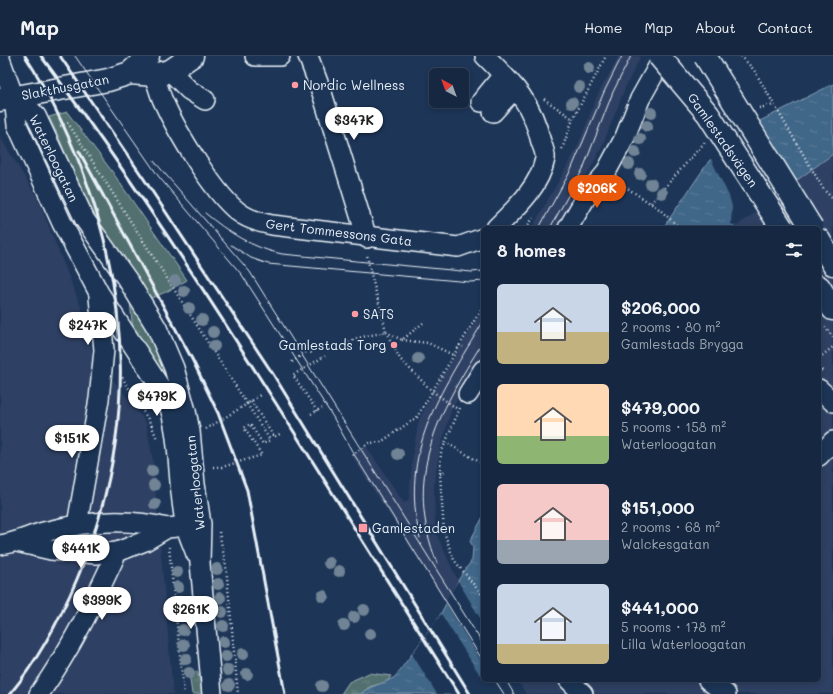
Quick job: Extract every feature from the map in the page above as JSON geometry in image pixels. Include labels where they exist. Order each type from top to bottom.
[{"type":"main road","points":[[157,67],[192,56]]},
{"type":"main road","name":"Gamlestadsvägen","points":[[659,56],[708,114],[781,226]]},
{"type":"main road","name":"Gamlestadsvägen","points":[[705,56],[811,226]]},
{"type":"main road","name":"Slakthusgatan","points":[[7,99],[108,80],[157,67]]},
{"type":"main road","points":[[821,243],[833,264]]},
{"type":"main road","points":[[821,290],[833,308]]},
{"type":"street","points":[[255,56],[280,56]]},
{"type":"street","points":[[308,56],[322,93],[367,238]]},
{"type":"street","points":[[485,56],[522,96],[536,121],[545,158],[535,184],[519,206],[498,226]]},
{"type":"street","points":[[569,226],[588,194],[605,174],[625,137],[640,99],[664,56]]},
{"type":"street","points":[[0,59],[7,99]]},
{"type":"street","points":[[157,67],[205,100]]},
{"type":"street","name":"Gert Tommessons Gata","points":[[157,67],[163,100],[175,125],[214,186],[229,205],[243,215],[272,225],[367,238],[458,247],[481,239]]},
{"type":"street","points":[[487,107],[509,81]]},
{"type":"street","name":"Waterloogatan","points":[[7,99],[16,125],[62,223],[99,293],[154,377],[171,409],[177,434],[200,563],[212,694]]},
{"type":"street","name":"Waterloogatan","points":[[7,99],[36,116],[85,220],[129,282],[157,328],[174,368],[190,431],[194,484],[193,525]]},
{"type":"street","points":[[77,525],[98,399],[104,350],[99,293]]},
{"type":"street","points":[[463,402],[481,373]]},
{"type":"street","points":[[821,391],[833,402]]},
{"type":"street","points":[[821,454],[833,441]]},
{"type":"street","points":[[9,544],[44,532],[108,520],[147,523],[167,528],[193,525]]},
{"type":"street","points":[[9,544],[96,554],[117,552],[145,542],[167,528]]},
{"type":"street","points":[[39,694],[55,672],[86,618],[117,552]]},
{"type":"street","points":[[571,682],[583,694]]},
{"type":"street","points":[[711,682],[726,694]]},
{"type":"path","points":[[561,154],[564,140],[573,119],[606,56]]},
{"type":"path","points":[[741,56],[754,70],[824,190],[833,199]]},
{"type":"path","points":[[44,132],[68,123],[270,440],[263,444],[250,424],[244,428],[262,455],[222,466],[212,467]]},
{"type":"path","points":[[605,174],[659,209],[678,226]]},
{"type":"path","points":[[527,226],[536,211]]},
{"type":"path","points":[[367,238],[370,273],[381,306],[386,332],[400,359],[432,391],[463,402],[441,453],[440,474],[444,532],[454,560],[481,594]]},
{"type":"path","points":[[352,455],[369,443],[381,442],[413,420],[481,309]]},
{"type":"path","points":[[402,340],[423,323]]},
{"type":"path","points":[[342,346],[357,338],[386,332],[402,340],[428,343],[453,355]]},
{"type":"path","points":[[459,345],[463,347]]},
{"type":"path","points":[[821,356],[833,347]]},
{"type":"path","points":[[104,350],[152,424],[158,444]]},
{"type":"path","points":[[292,362],[309,350],[312,354]]},
{"type":"path","points":[[317,411],[293,374],[325,356]]},
{"type":"path","points":[[202,430],[211,427],[260,395]]},
{"type":"path","points":[[251,401],[274,437],[280,434]]},
{"type":"path","points":[[311,414],[322,408]]},
{"type":"path","points":[[445,442],[481,463]]},
{"type":"path","points":[[440,474],[445,472]]},
{"type":"path","points":[[167,528],[184,694]]},
{"type":"path","points":[[219,529],[226,566],[238,694]]},
{"type":"shaded area","points":[[619,56],[641,56],[625,88],[602,147],[560,226],[533,226],[576,150],[598,94]]},
{"type":"shaded area","points":[[0,137],[37,197],[83,312],[92,352],[146,423],[153,460],[173,694],[0,694]]},
{"type":"shaded area","points":[[833,154],[833,694],[526,694],[518,682],[821,682],[821,226],[734,226]]},
{"type":"shaded area","points":[[481,312],[481,359],[452,408],[439,452],[434,485],[435,531],[458,581],[445,602],[352,456],[366,446],[404,503],[409,499],[413,452],[419,420],[435,389]]},
{"type":"green space","points":[[67,112],[111,170],[187,280],[168,291],[149,299],[90,218],[60,140],[49,117]]},
{"type":"green space","points":[[130,300],[146,326],[171,380],[166,383],[133,333]]},
{"type":"green space","points":[[197,671],[204,694],[192,694],[189,673]]},
{"type":"green space","points":[[369,673],[391,676],[387,682],[369,687],[361,694],[341,694],[349,682]]},
{"type":"water","points":[[833,84],[833,154],[734,226],[664,226],[709,161],[754,124]]},
{"type":"water","points":[[481,521],[481,673],[464,694],[361,694],[395,677],[439,617],[459,579],[472,560],[473,547],[470,541]]},
{"type":"pier","points":[[759,119],[797,182],[737,226],[731,224],[732,206],[729,196],[710,157]]},
{"type":"pier","points":[[458,581],[481,620],[481,661],[445,602]]},
{"type":"pier","points":[[441,614],[480,675],[465,694],[437,694],[412,654]]},
{"type":"tram line","points":[[75,56],[159,177],[242,275],[333,417],[352,451],[481,658]]},
{"type":"tram line","points":[[540,226],[571,170],[604,92],[622,56]]},
{"type":"tram line","points":[[551,226],[583,169],[613,92],[631,56]]},
{"type":"tram line","points":[[154,161],[250,272],[481,641]]},
{"type":"tram line","points":[[205,213],[223,227],[241,238],[261,248],[282,254],[472,272],[481,271]]},
{"type":"tram line","points":[[231,245],[251,258],[268,264],[470,282],[481,281]]},
{"type":"tram line","points":[[420,538],[415,507],[415,478],[419,450],[439,399],[452,373],[481,325]]},
{"type":"tram line","points":[[437,563],[427,532],[423,502],[424,474],[430,447],[439,421],[466,369],[481,345]]},
{"type":"tram line","points":[[496,682],[504,694]]},
{"type":"tram line","points":[[507,682],[514,694]]},
{"type":"railway","points":[[10,694],[30,667],[56,624],[77,579],[96,528],[109,478],[117,427],[120,376],[119,325],[112,274],[100,223],[71,142],[50,98],[25,56]]},
{"type":"railway","points":[[41,56],[97,133],[204,291],[459,694]]},
{"type":"railway","points":[[60,56],[144,179],[273,374],[470,694]]},
{"type":"railway","points":[[79,151],[192,359],[218,413],[247,490],[285,694]]},
{"type":"place","name":"Nordic Wellness","points":[[295,85]]},
{"type":"place","name":"SATS","points":[[355,314]]},
{"type":"place","name":"Gamlestads Torg","points":[[394,345]]},
{"type":"place","name":"Gamlestaden","points":[[363,528]]}]
